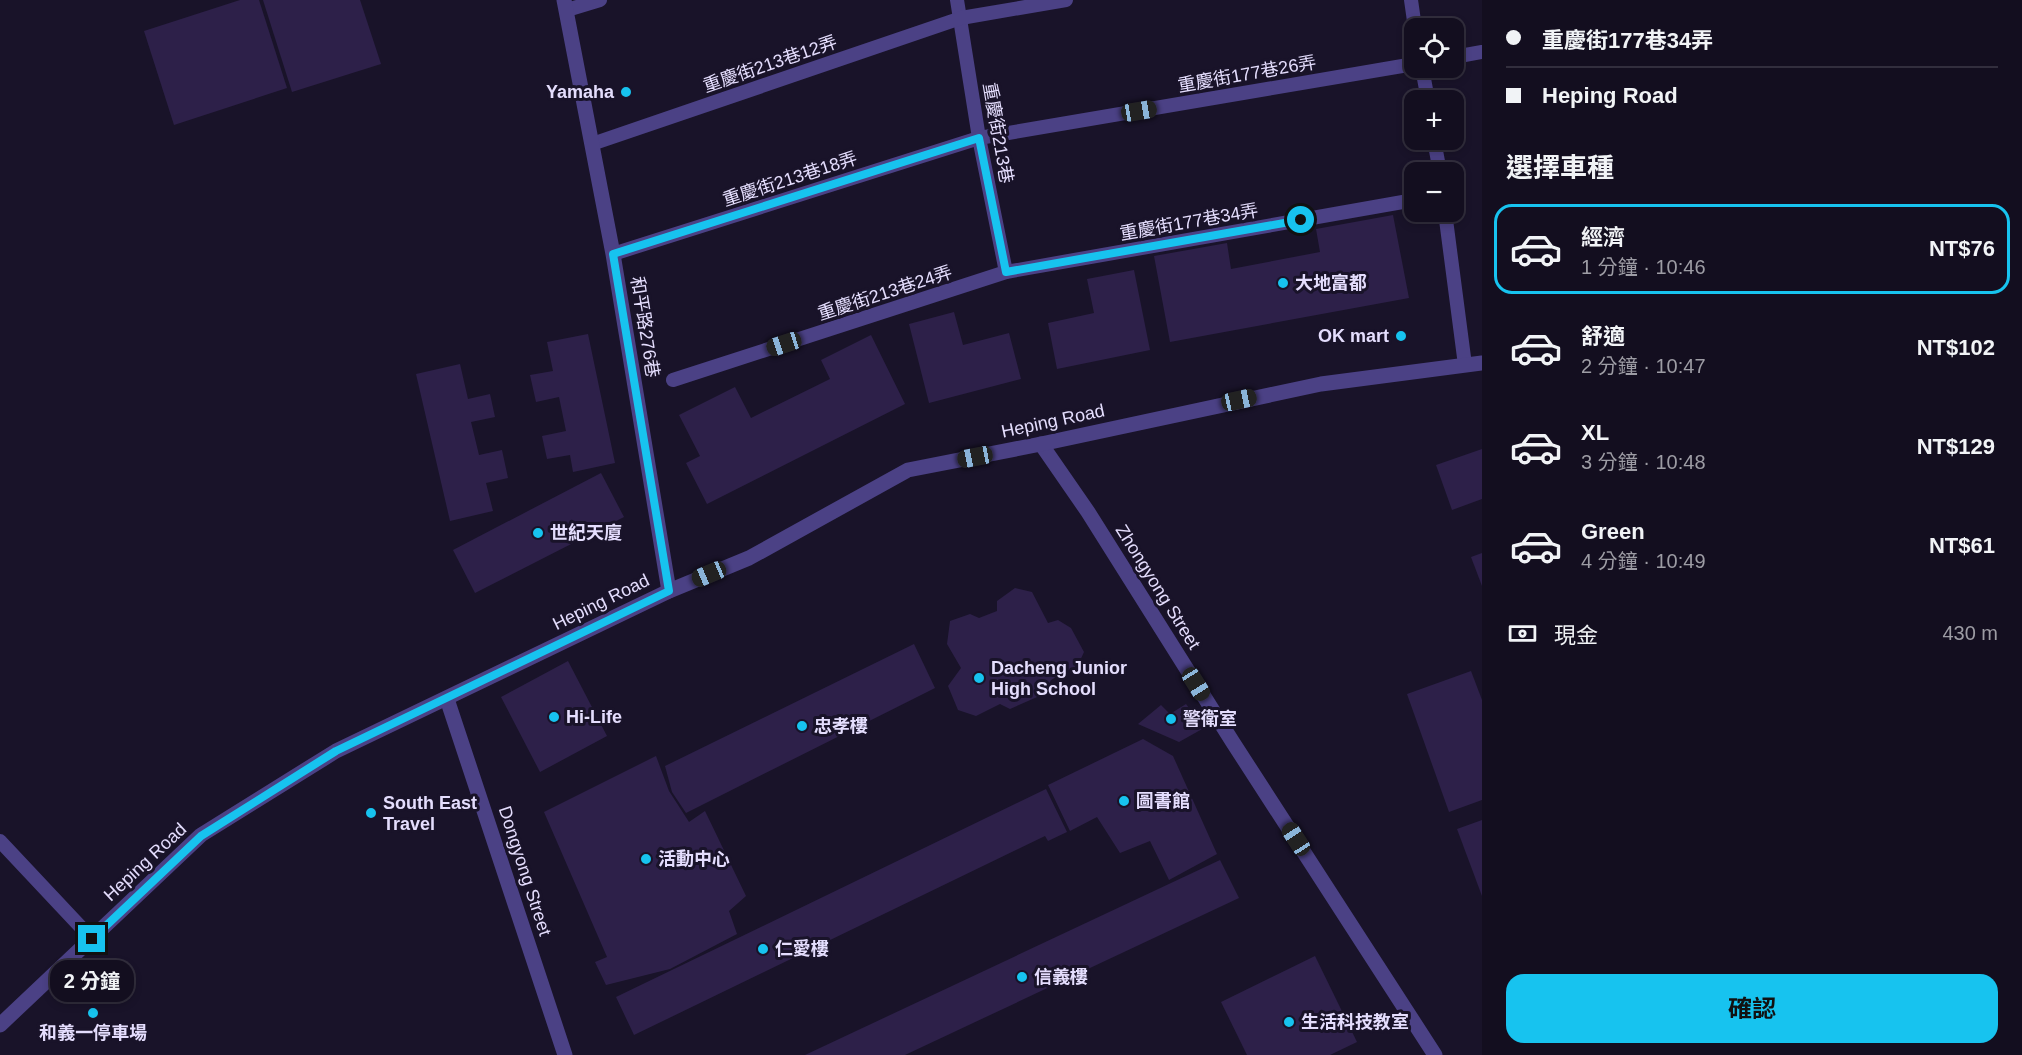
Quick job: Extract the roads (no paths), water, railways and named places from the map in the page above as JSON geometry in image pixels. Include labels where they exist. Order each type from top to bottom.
[{"type":"street","name":"和平路276巷","points":[[566,5],[613,254],[669,591]]},
{"type":"street","name":"Heping Road","points":[[0,1025],[201,836],[336,751],[669,591],[749,558],[908,470],[1321,384],[1482,363]]},
{"type":"street","name":"Zhongyong Street","points":[[1041,444],[1088,512],[1232,741],[1436,1055]]},
{"type":"street","name":"Dongyong Street","points":[[447,699],[565,1055]]},
{"type":"lane","points":[[566,5],[600,0]]},
{"type":"lane","name":"重慶街213巷","points":[[957,0],[979,138],[1006,272]]},
{"type":"lane","name":"重慶街213巷12弄","points":[[592,144],[961,18],[1066,0]]},
{"type":"lane","points":[[1411,0],[1414,18]]},
{"type":"lane","points":[[1464,55],[1482,52]]},
{"type":"lane","name":"重慶街177巷26弄","points":[[979,138],[1404,66]]},
{"type":"lane","name":"重慶街213巷18弄","points":[[613,254],[979,138]]},
{"type":"lane","name":"重慶街177巷34弄","points":[[1006,272],[1404,202]]},
{"type":"lane","points":[[1447,222],[1465,365]]},
{"type":"lane","name":"重慶街213巷24弄","points":[[673,380],[1006,272]]},
{"type":"lane","points":[[0,841],[92,939]]},
{"type":"place","name":"Yamaha","points":[[626,92]]},
{"type":"place","name":"大地富都","points":[[1283,283]]},
{"type":"place","name":"OK mart","points":[[1401,336]]},
{"type":"place","name":"世紀天廈","points":[[538,533]]},
{"type":"place","name":"Dacheng Junior High School","points":[[979,678]]},
{"type":"place","name":"Hi-Life","points":[[554,717]]},
{"type":"place","name":"警衛室","points":[[1171,719]]},
{"type":"place","name":"忠孝樓","points":[[802,726]]},
{"type":"place","name":"圖書館","points":[[1124,801]]},
{"type":"place","name":"South East Travel","points":[[371,813]]},
{"type":"place","name":"活動中心","points":[[646,859]]},
{"type":"place","name":"仁愛樓","points":[[763,949]]},
{"type":"place","name":"信義樓","points":[[1022,977]]},
{"type":"place","name":"和義一停車場","points":[[93,1013]]},
{"type":"place","name":"生活科技教室","points":[[1289,1022]]}]
